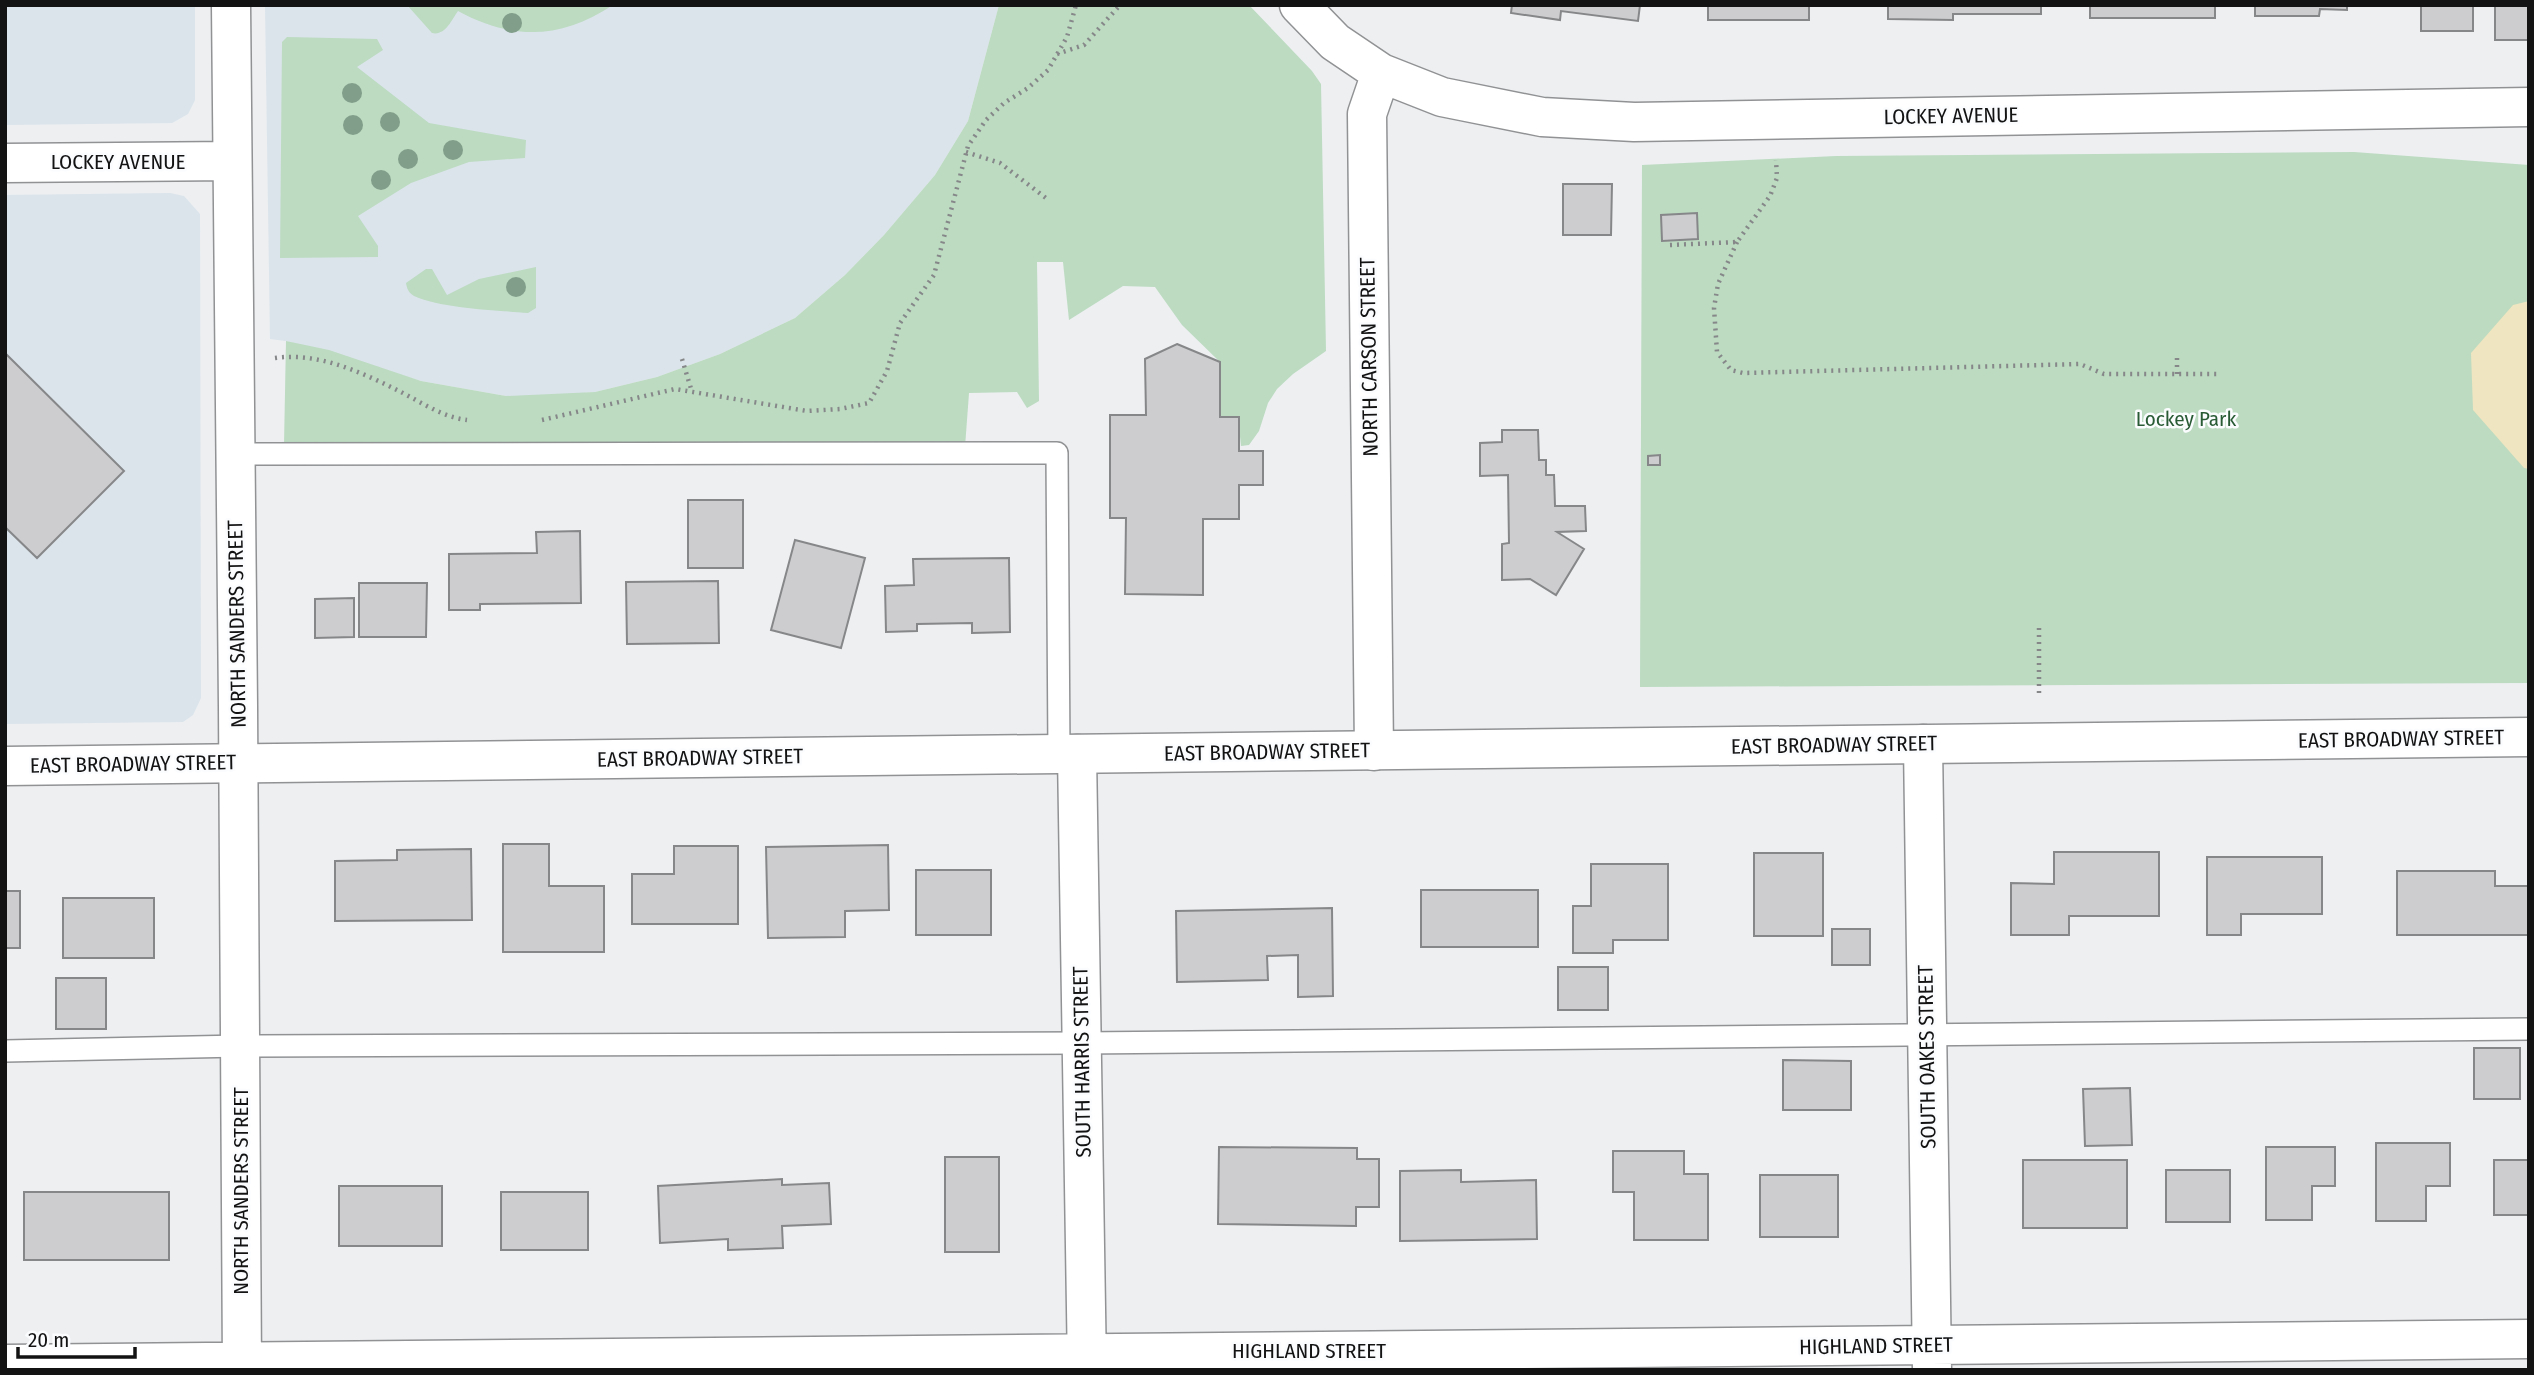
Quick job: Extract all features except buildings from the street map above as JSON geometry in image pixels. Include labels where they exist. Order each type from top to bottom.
[{"type":"street","name":"NORTH SANDERS STREET","points":[[231,5],[242,1365]]},
{"type":"street","points":[[1299,5],[1335,42],[1381,72]]},
{"type":"street","name":"LOCKEY AVENUE","points":[[1381,72],[1442,97],[1542,117],[1634,122],[2529,107]]},
{"type":"street","name":"NORTH CARSON STREET","points":[[1374,751],[1367,114],[1381,72]]},
{"type":"street","name":"LOCKEY AVENUE","points":[[5,163],[232,162]]},
{"type":"street","name":"EAST BROADWAY STREET","points":[[5,766],[2529,737]]},
{"type":"street","name":"SOUTH OAKES STREET","points":[[1923,744],[1932,1358]]},
{"type":"street","name":"SOUTH HARRIS STREET","points":[[1068,754],[1082,1043],[1087,1361]]},
{"type":"street","name":"HIGHLAND STREET","points":[[5,1364],[1932,1358],[2529,1339]]},
{"type":"lane","points":[[235,454],[1057,453],[1068,754]]},
{"type":"lane","points":[[5,1051],[240,1046],[1082,1043],[2529,1029]]},
{"type":"path","points":[[535,421],[675,389],[807,411],[840,409],[869,403],[887,371],[900,323],[934,275],[966,152],[986,120],[1048,70],[1067,37],[1076,5]]},
{"type":"path","points":[[1057,54],[1084,45],[1120,5]]},
{"type":"path","points":[[966,152],[1000,163],[1046,198]]},
{"type":"path","points":[[1776,159],[1777,178],[1770,196],[1737,242],[1718,284],[1714,308],[1717,352],[1731,370],[1743,373],[2080,364],[2104,374],[2220,374]]},
{"type":"path","points":[[1670,245],[1737,242]]},
{"type":"path","points":[[275,358],[305,356],[326,361],[373,379],[453,419],[477,422]]},
{"type":"path","points":[[2177,358],[2177,374]]},
{"type":"path","points":[[682,359],[692,392]]},
{"type":"path","points":[[2039,628],[2039,694]]},
{"type":"shaded area","points":[[5,5],[195,5],[195,100],[188,114],[172,123],[5,125]]},
{"type":"shaded area","points":[[265,5],[999,5],[968,121],[935,175],[884,235],[845,275],[795,318],[720,354],[657,377],[595,392],[506,396],[421,381],[286,341],[270,339]]},
{"type":"shaded area","points":[[170,193],[184,196],[200,214],[201,698],[193,715],[183,722],[5,724],[5,195]]},
{"type":"green space","points":[[407,5],[613,5],[575,24],[537,32],[498,28],[458,11],[447,27],[441,32],[432,33]]},
{"type":"green space","points":[[999,5],[1249,5],[1312,71],[1321,84],[1326,351],[1277,389],[1268,403],[1259,431],[1249,445],[1241,446],[1238,417],[1220,417],[1220,362],[1182,325],[1155,287],[1123,286],[1069,320],[1063,262],[1037,262],[1039,401],[1027,408],[1017,392],[969,393],[965,447],[600,442],[284,445],[286,341],[329,350],[421,381],[506,396],[595,392],[657,377],[720,354],[795,318],[845,275],[884,235],[935,175],[968,121]]},
{"type":"green space","points":[[287,37],[377,39],[383,50],[357,67],[429,123],[526,140],[525,158],[469,162],[411,183],[358,216],[378,246],[378,257],[280,258],[282,42]]},
{"type":"green space","name":"Lockey Park","points":[[2354,152],[2529,165],[2529,683],[1640,687],[1642,165],[1836,156]]},
{"type":"green space","points":[[536,267],[536,308],[528,313],[440,304],[414,296],[408,291],[406,283],[426,269],[432,269],[447,295],[479,279]]},
{"type":"sand","points":[[2529,301],[2529,469],[2524,468],[2473,410],[2471,353],[2513,305]]}]
